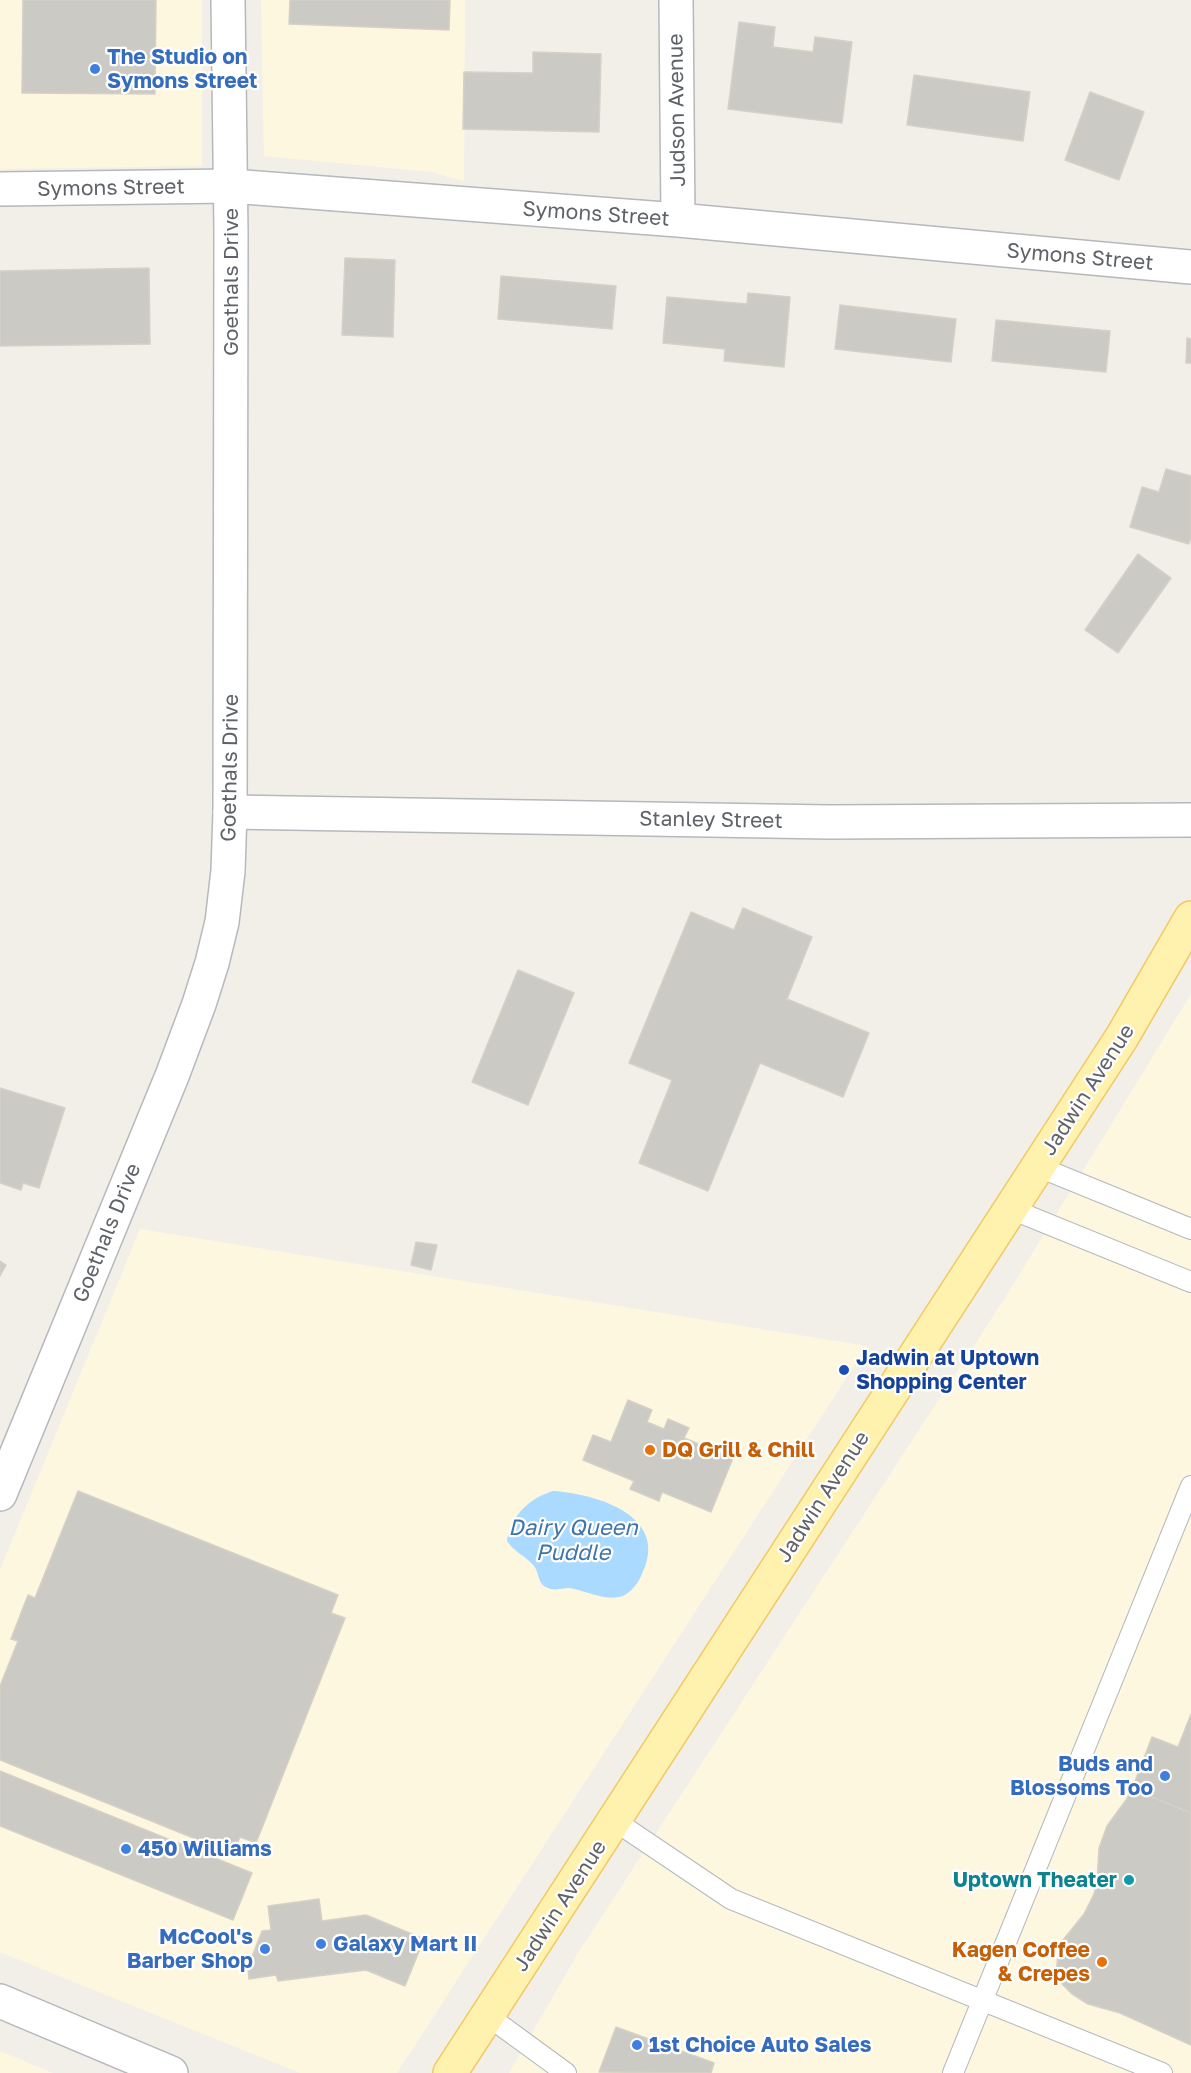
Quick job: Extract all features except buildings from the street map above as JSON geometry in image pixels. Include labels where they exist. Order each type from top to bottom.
[{"type":"main road","name":"Jadwin Avenue","points":[[450,2073],[1039,1167],[1122,1037],[1191,918]]},
{"type":"street","name":"Goethals Drive","points":[[0,1494],[172,1076],[199,1004],[222,922],[228,871],[230,812],[231,186],[228,0]]},
{"type":"street","name":"Judson Avenue","points":[[676,0],[678,220]]},
{"type":"street","name":"Symons Street","points":[[0,189],[231,186],[678,220],[1191,267]]},
{"type":"street","name":"Stanley Street","points":[[230,812],[829,822],[1191,820]]},
{"type":"street","points":[[0,2001],[171,2073]]},
{"type":"lane","points":[[1039,1167],[1191,1229]]},
{"type":"lane","points":[[1011,1209],[1191,1281]]},
{"type":"lane","points":[[953,2073],[1191,1486]]},
{"type":"lane","points":[[615,1821],[731,1899],[1162,2073]]},
{"type":"lane","points":[[488,2016],[566,2073]]},
{"type":"shaded area","points":[[0,0],[202,0],[202,166],[0,169]]},
{"type":"shaded area","points":[[261,0],[465,0],[464,181],[432,172],[264,156]]},
{"type":"shaded area","points":[[1191,994],[1191,2073],[509,2073],[578,1953],[1005,1298]]},
{"type":"shaded area","points":[[140,1229],[867,1346],[397,2073],[300,2073],[0,1952],[0,1570]]},
{"type":"shaded area","points":[[0,2051],[53,2073],[0,2073]]},
{"type":"water","name":"Dairy Queen Puddle","points":[[553,1491],[591,1497],[626,1512],[639,1524],[647,1538],[648,1556],[639,1579],[629,1592],[619,1597],[608,1597],[571,1588],[548,1588],[540,1581],[534,1566],[510,1545],[507,1541],[509,1532],[522,1509],[536,1498]]},
{"type":"place","name":"The Studio on Symons Street","points":[[95,69]]},
{"type":"place","name":"Jadwin at Uptown Shopping Center","points":[[844,1370]]},
{"type":"place","name":"DQ Grill & Chill","points":[[650,1450]]},
{"type":"place","name":"Buds and Blossoms Too","points":[[1165,1776]]},
{"type":"place","name":"450 Williams","points":[[126,1849]]},
{"type":"place","name":"Uptown Theater","points":[[1129,1880]]},
{"type":"place","name":"Galaxy Mart II","points":[[321,1944]]},
{"type":"place","name":"McCool's Barber Shop","points":[[265,1949]]},
{"type":"place","name":"Kagen Coffee & Crepes","points":[[1102,1962]]},
{"type":"place","name":"1st Choice Auto Sales","points":[[637,2045]]}]
